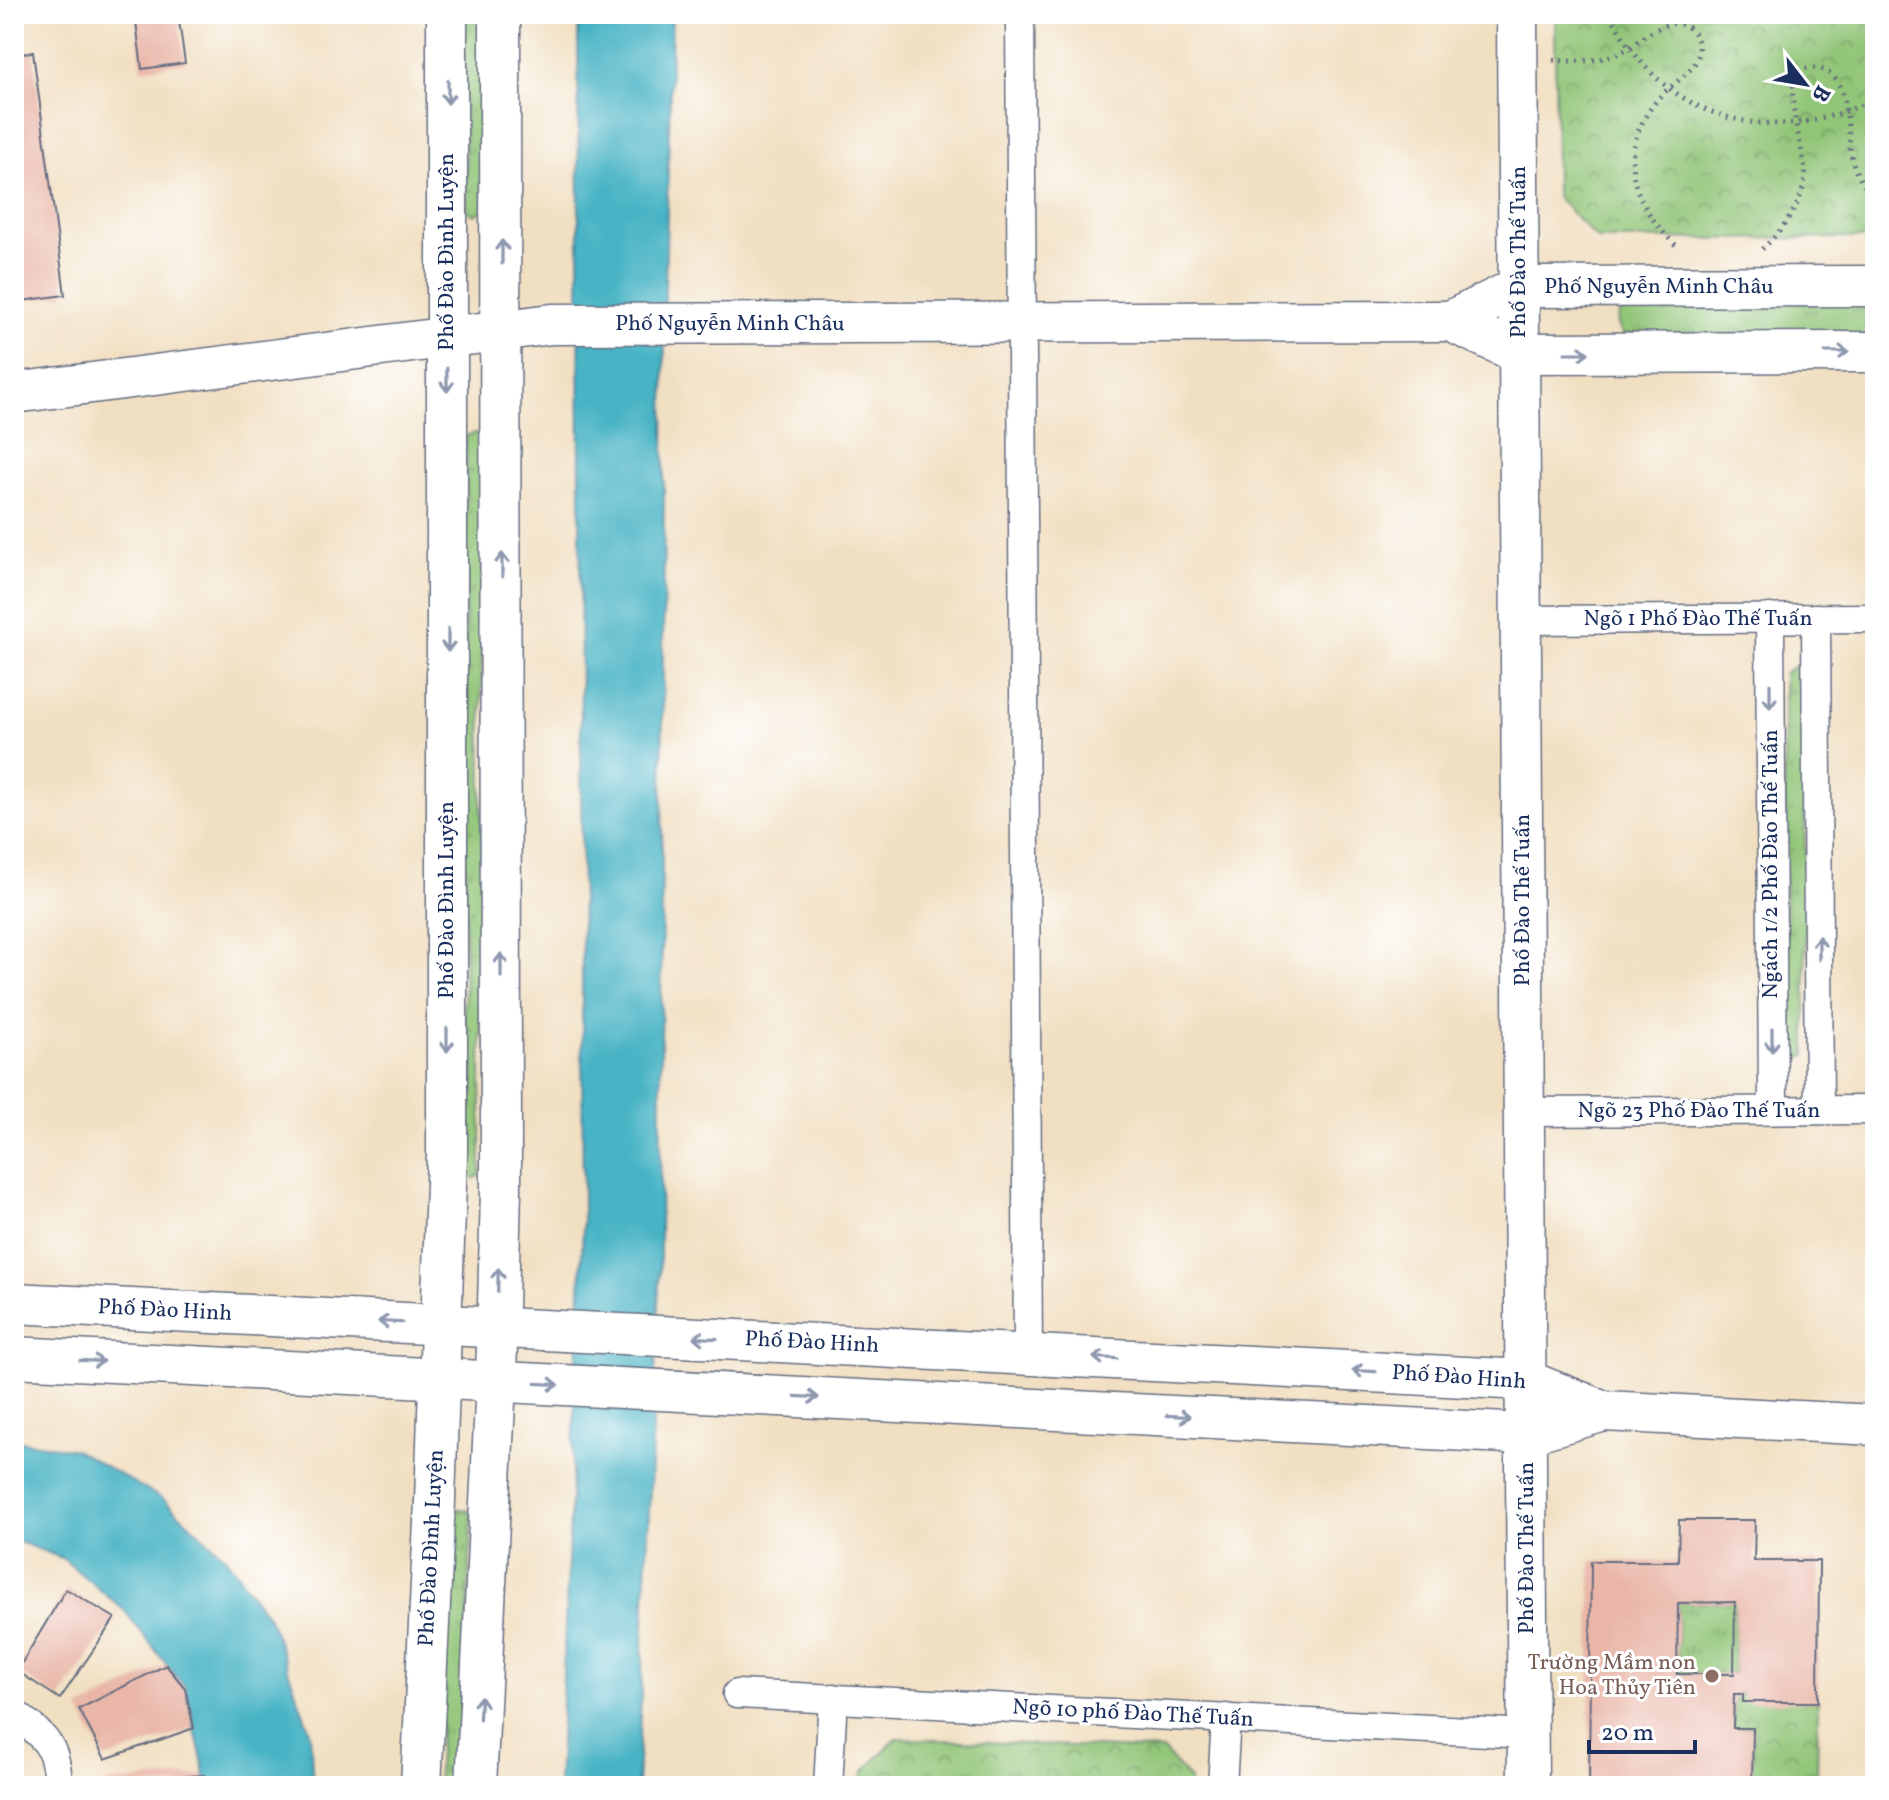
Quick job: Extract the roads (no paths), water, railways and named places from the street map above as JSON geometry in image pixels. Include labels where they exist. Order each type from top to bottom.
[{"type":"street","name":"Phố Đào Đình Luyện","points":[[421,1786],[447,1155],[447,14]]},
{"type":"street","points":[[476,1786],[496,1382],[501,1190],[500,14]]},
{"type":"street","points":[[1020,14],[1028,1354]]},
{"type":"street","name":"Phố Đào Thế Tuấn","points":[[1517,14],[1528,1786]]},
{"type":"street","name":"Phố Nguyễn Minh Châu","points":[[1450,321],[1519,287],[1875,286]]},
{"type":"street","name":"Phố Nguyễn Minh Châu","points":[[14,393],[552,324],[1450,321],[1519,353],[1875,352]]},
{"type":"street","name":"Ngách 1/2 Phố Đào Thế Tuấn","points":[[1770,618],[1773,1110]]},
{"type":"street","name":"Ngách 1/2 Phố Đào Thế Tuấn","points":[[1816,618],[1819,1110]]},
{"type":"street","name":"Ngõ 1 Phố Đào Thế Tuấn","points":[[1521,620],[1875,618]]},
{"type":"street","name":"Ngõ 23 Phố Đào Thế Tuấn","points":[[1524,1112],[1875,1110]]},
{"type":"street","name":"Phố Đào Hinh","points":[[14,1303],[1525,1380],[1604,1411],[1875,1425]]},
{"type":"street","name":"Phố Đào Hinh","points":[[14,1357],[1526,1434],[1604,1411]]},
{"type":"street","name":"Ngõ 10 phố Đào Thế Tuấn","points":[[737,1694],[1528,1734]]},
{"type":"street","points":[[828,1786],[833,1698]]},
{"type":"street","points":[[14,1713],[47,1740],[58,1769],[58,1786]]},
{"type":"street","name":"Ngõ 10 phố Đào Thế Tuấn","points":[[1222,1786],[1226,1718]]},
{"type":"water","points":[[578,14],[672,14],[665,288],[660,1259],[637,1786],[558,1786],[583,1227]]},
{"type":"water","points":[[14,1440],[76,1450],[163,1499],[226,1558],[271,1622],[310,1732],[313,1786],[205,1786],[204,1768],[185,1688],[124,1610],[62,1558],[14,1540]]},
{"type":"place","name":"Trường Mầm non Hoa Thủy Tiên","points":[[1712,1676]]}]
